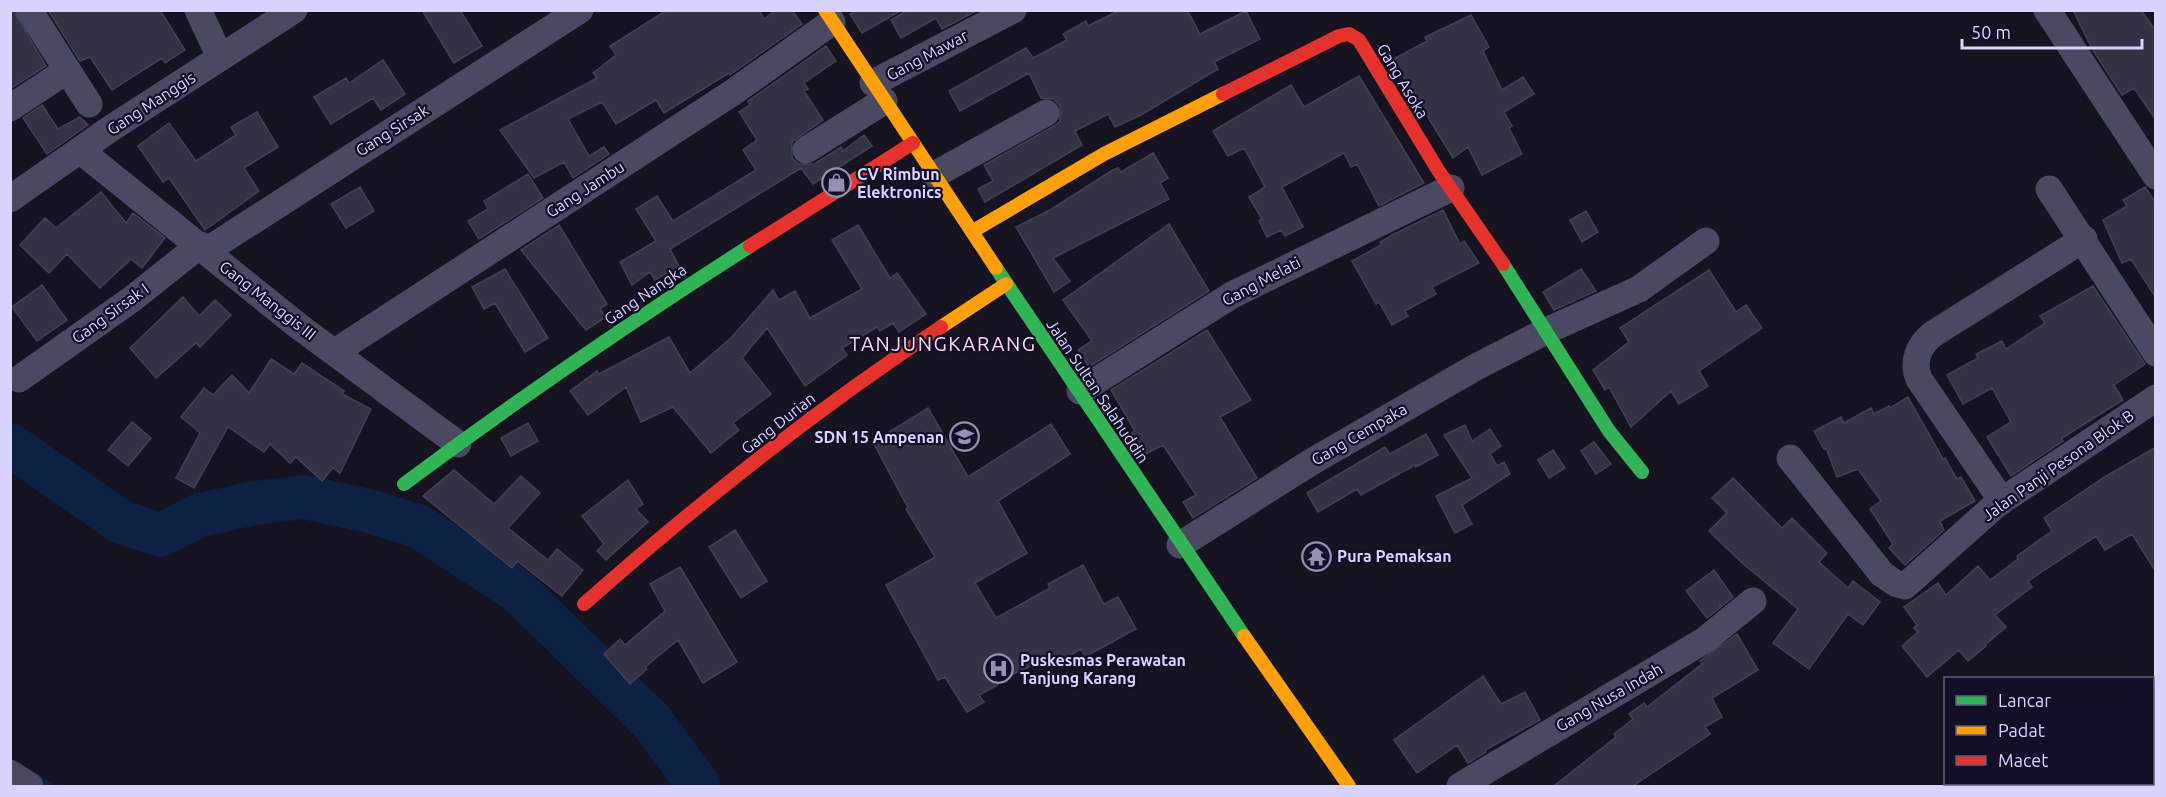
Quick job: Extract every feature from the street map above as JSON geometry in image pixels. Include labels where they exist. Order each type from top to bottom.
[{"type":"street","points":[[29,10],[88,104]]},
{"type":"street","points":[[198,10],[220,57]]},
{"type":"street","name":"Gang Manggis","points":[[10,199],[220,57],[294,10]]},
{"type":"street","name":"Gang Sirsak","points":[[203,248],[580,10]]},
{"type":"street","name":"Gang Mawar","points":[[806,150],[878,92],[1013,10]]},
{"type":"street","points":[[2047,10],[2156,176]]},
{"type":"street","name":"Jalan Sultan Salahuddin","points":[[828,16],[973,231],[1005,284],[1080,391],[1180,545],[1349,786]]},
{"type":"street","name":"Gang Jambu","points":[[335,352],[732,93],[828,16]]},
{"type":"street","name":"Gang Asoka","points":[[973,231],[1104,154],[1339,36],[1349,34],[1359,40],[1544,332],[1609,431],[1642,472]]},
{"type":"street","points":[[10,108],[66,71]]},
{"type":"street","points":[[934,175],[1047,113]]},
{"type":"street","name":"Gang Nangka","points":[[404,484],[524,395],[725,260],[912,143]]},
{"type":"street","name":"Gang Manggis III","points":[[81,151],[335,352],[458,444]]},
{"type":"street","name":"Gang Melati","points":[[1080,391],[1233,295],[1451,188]]},
{"type":"street","points":[[2049,189],[2084,238],[2156,353]]},
{"type":"street","points":[[2002,501],[1919,379],[1915,365],[1919,352],[1932,334],[2084,238]]},
{"type":"street","name":"Gang Cempaka","points":[[1180,545],[1312,461],[1476,366],[1639,289],[1706,242]]},
{"type":"street","name":"Gang Sirsak I","points":[[19,379],[203,248]]},
{"type":"street","name":"Gang Durian","points":[[584,604],[663,534],[853,385],[1005,284]]},
{"type":"street","name":"Jalan Panji Pesona Blok B","points":[[1790,458],[1882,574],[1895,583],[1905,586],[2002,501],[2156,398]]},
{"type":"street","name":"Gang Nusa Indah","points":[[1460,786],[1705,640],[1753,600]]},
{"type":"street","points":[[10,773],[30,786]]},
{"type":"building","points":[[10,10],[13,10],[46,66],[10,89]]},
{"type":"building","points":[[48,10],[160,10],[185,50],[165,63],[162,58],[112,90],[90,57],[80,61]]},
{"type":"building","points":[[422,10],[460,10],[482,46],[454,63]]},
{"type":"building","points":[[667,10],[759,10],[764,19],[776,10],[792,10],[802,24],[730,75],[729,73],[664,113],[656,100],[616,124],[602,102],[568,119],[589,156],[604,147],[609,154],[573,178],[564,162],[534,178],[500,130],[597,78],[593,73],[616,55],[610,46]]},
{"type":"building","points":[[857,10],[902,10],[862,33],[850,14]]},
{"type":"building","points":[[908,10],[978,10],[942,29],[936,18],[901,38],[891,20]]},
{"type":"building","points":[[1120,10],[1187,10],[1200,34],[1246,11],[1260,39],[1214,62],[1218,69],[1141,115],[1115,127],[1108,114],[1075,131],[1082,145],[985,202],[978,189],[993,181],[984,165],[1054,126],[1060,121],[1060,106],[1054,99],[1041,98],[1029,73],[960,111],[949,91],[1026,48],[1033,58],[1067,40],[1063,34],[1086,21],[1088,26]]},
{"type":"building","points":[[2073,10],[2141,10],[2156,31],[2156,120],[2134,88],[2122,95],[2092,49]]},
{"type":"building","points":[[1471,15],[1489,47],[1483,51],[1502,90],[1523,77],[1534,94],[1504,112],[1512,126],[1509,128],[1522,154],[1482,175],[1468,147],[1453,158],[1391,57],[1394,59],[1427,41],[1425,37]]},
{"type":"building","points":[[826,46],[836,61],[804,83],[808,89],[804,91],[823,120],[792,142],[792,158],[799,164],[814,164],[841,147],[843,151],[864,135],[872,146],[813,184],[801,168],[670,249],[679,266],[655,280],[650,272],[632,285],[620,262],[656,241],[636,209],[657,196],[673,221],[756,170],[743,150],[757,140],[739,112],[750,105],[748,101]]},
{"type":"building","points":[[383,60],[405,94],[381,110],[373,98],[331,124],[314,97],[346,78],[349,83]]},
{"type":"building","points":[[1359,76],[1424,183],[1379,206],[1357,164],[1351,167],[1344,153],[1282,187],[1303,227],[1285,236],[1281,230],[1267,237],[1259,221],[1262,219],[1249,197],[1265,187],[1244,148],[1228,156],[1213,131],[1291,85],[1304,107]]},
{"type":"building","points":[[42,105],[58,129],[80,117],[88,125],[47,154],[23,118]]},
{"type":"building","points":[[257,112],[278,147],[244,168],[259,191],[205,230],[169,178],[163,182],[138,146],[169,123],[196,161],[236,135],[231,127]]},
{"type":"building","points":[[1153,153],[1168,178],[1160,183],[1169,199],[1053,258],[1070,281],[1054,292],[1016,227],[1050,210],[1113,170],[1118,168],[1121,172]]},
{"type":"building","points":[[528,174],[543,198],[479,239],[468,221],[488,209],[484,201]]},
{"type":"building","points":[[360,187],[374,211],[346,228],[331,204]]},
{"type":"building","points":[[2145,187],[2156,203],[2156,298],[2131,259],[2122,263],[2103,220],[2127,206],[2123,200]]},
{"type":"building","points":[[101,192],[126,223],[133,213],[165,238],[142,268],[131,259],[100,288],[67,254],[49,273],[20,245],[45,218],[56,228]]},
{"type":"building","points":[[1443,210],[1460,244],[1464,241],[1479,263],[1432,287],[1436,294],[1405,311],[1408,316],[1392,325],[1379,302],[1376,304],[1352,261],[1381,245],[1380,242],[1394,234]]},
{"type":"building","points":[[1586,211],[1598,232],[1582,242],[1570,220]]},
{"type":"building","points":[[1169,224],[1209,291],[1089,367],[1078,350],[1092,341],[1063,300]]},
{"type":"building","points":[[559,225],[607,304],[600,309],[606,317],[586,330],[521,250]]},
{"type":"building","points":[[858,225],[890,278],[897,273],[926,314],[899,332],[893,323],[880,331],[877,327],[842,348],[847,355],[805,386],[767,328],[742,358],[771,394],[733,423],[739,430],[711,453],[673,407],[641,422],[626,387],[588,415],[570,391],[597,371],[599,374],[669,337],[690,373],[731,338],[773,290],[779,300],[795,291],[810,318],[862,289],[832,240]]},
{"type":"building","points":[[505,269],[548,338],[525,352],[495,303],[484,309],[472,287]]},
{"type":"building","points":[[1581,269],[1596,291],[1554,310],[1543,292]]},
{"type":"building","points":[[1709,270],[1736,312],[1746,305],[1762,328],[1699,371],[1708,386],[1679,404],[1671,391],[1631,427],[1609,387],[1605,390],[1593,370],[1629,342],[1620,328]]},
{"type":"building","points":[[42,285],[67,320],[37,341],[12,307]]},
{"type":"building","points":[[2093,286],[2145,364],[2114,385],[2123,400],[2062,438],[2063,441],[2011,476],[1987,437],[2011,422],[1992,388],[1963,404],[1947,375],[1978,358],[1976,354],[2002,341],[2006,349],[2045,323],[2040,316]]},
{"type":"building","points":[[183,297],[199,316],[215,300],[231,315],[200,347],[196,343],[156,378],[130,348]]},
{"type":"building","points":[[1207,330],[1251,400],[1220,417],[1257,478],[1193,518],[1183,502],[1196,495],[1163,445],[1144,455],[1130,434],[1135,431],[1111,390]]},
{"type":"building","points":[[271,359],[294,374],[302,363],[344,391],[342,394],[371,409],[340,473],[333,468],[322,481],[296,457],[290,463],[270,444],[264,452],[228,427],[194,488],[176,478],[200,433],[181,417],[204,388],[213,395],[232,375],[249,393]]},
{"type":"building","points":[[1908,397],[1943,459],[1945,458],[1957,479],[1961,477],[1975,501],[1940,521],[1944,530],[1905,565],[1889,548],[1893,544],[1870,509],[1881,501],[1858,469],[1837,477],[1826,448],[1824,449],[1814,431],[1841,417],[1844,423],[1871,408],[1874,414]]},
{"type":"building","points":[[928,408],[968,477],[1051,424],[1070,454],[998,501],[1027,553],[975,583],[996,618],[1050,588],[1048,584],[1083,565],[1104,604],[1118,597],[1136,629],[1085,657],[1081,649],[1053,665],[1049,657],[997,682],[998,685],[979,695],[984,702],[967,712],[945,677],[938,680],[886,585],[935,557],[906,509],[908,508],[873,442]]},
{"type":"building","points":[[132,422],[151,438],[128,466],[108,450]]},
{"type":"building","points":[[528,423],[538,441],[511,456],[501,438]]},
{"type":"building","points":[[1465,425],[1472,441],[1490,429],[1501,446],[1490,454],[1497,466],[1504,462],[1510,474],[1462,505],[1472,524],[1455,533],[1436,496],[1472,478],[1444,435]]},
{"type":"building","points":[[1426,434],[1438,455],[1361,495],[1357,489],[1318,512],[1307,493],[1385,447],[1390,454]]},
{"type":"building","points":[[1594,442],[1611,464],[1596,474],[1581,451]]},
{"type":"building","points":[[2156,447],[2156,572],[2132,534],[2105,550],[2096,536],[2028,581],[2032,587],[1995,615],[2006,627],[1986,646],[1968,661],[1959,650],[1927,677],[1902,646],[1918,632],[1914,628],[1917,625],[1904,607],[1938,583],[1946,595],[1978,566],[1990,580],[2018,559],[2017,556],[2052,531],[2044,518],[2103,478]]},
{"type":"building","points":[[1553,450],[1565,468],[1549,478],[1538,460]]},
{"type":"building","points":[[454,470],[494,504],[521,476],[540,493],[508,528],[548,560],[557,549],[583,570],[562,596],[517,561],[512,568],[423,496]]},
{"type":"building","points":[[1733,478],[1782,528],[1792,518],[1827,553],[1819,562],[1848,588],[1853,581],[1880,602],[1863,625],[1848,614],[1809,669],[1773,643],[1798,609],[1741,562],[1709,531],[1727,513],[1712,498]]},
{"type":"building","points":[[628,480],[643,504],[636,509],[648,522],[606,560],[597,551],[604,544],[582,516]]},
{"type":"building","points":[[735,530],[767,581],[741,598],[709,547]]},
{"type":"building","points":[[680,567],[737,662],[703,683],[678,640],[645,667],[647,669],[630,684],[604,654],[620,639],[625,645],[665,611],[650,584]]},
{"type":"building","points":[[1714,570],[1733,597],[1722,606],[1719,604],[1721,607],[1707,618],[1686,591]]},
{"type":"building","points":[[1737,634],[1758,670],[1712,698],[1722,717],[1705,727],[1710,734],[1633,786],[1554,786],[1616,737],[1614,734],[1633,719],[1629,714],[1644,703],[1647,707],[1702,664],[1700,661]]},
{"type":"building","points":[[1483,676],[1501,704],[1525,692],[1540,720],[1485,750],[1486,752],[1468,763],[1457,745],[1417,773],[1394,740]]},
{"type":"waterway","points":[[10,445],[121,522],[161,535],[200,515],[255,503],[304,497],[369,511],[418,526],[518,591],[653,723],[699,786]]},
{"type":"waterway","points":[[36,777],[50,786]]},
{"type":"traffic: fast","points":[[404,484],[575,362],[750,246]]},
{"type":"traffic: fast","points":[[1503,264],[1609,431],[1642,472]]},
{"type":"traffic: fast","points":[[996,268],[1244,636]]},
{"type":"traffic: slow","points":[[825,10],[996,268]]},
{"type":"traffic: slow","points":[[973,231],[1104,154],[1223,94]]},
{"type":"traffic: slow","points":[[941,327],[1006,284]]},
{"type":"traffic: slow","points":[[1244,636],[1349,786]]},
{"type":"traffic: jam","points":[[1223,94],[1339,36],[1349,34],[1359,40],[1438,170],[1503,264]]},
{"type":"traffic: jam","points":[[750,246],[913,143]]},
{"type":"traffic: jam","points":[[584,604],[713,494],[758,459],[848,391],[941,327]]},
{"type":"place","name":"CV Rimbun Elektronics","points":[[836,183]]},
{"type":"place","name":"SDN 15 Ampenan","points":[[965,437]]},
{"type":"place","name":"Pura Pemaksan","points":[[1316,556]]},
{"type":"place","name":"Puskesmas Perawatan Tanjung Karang","points":[[999,669]]},
{"type":"district","name":"TANJUNGKARANG","points":[[943,344]]}]
